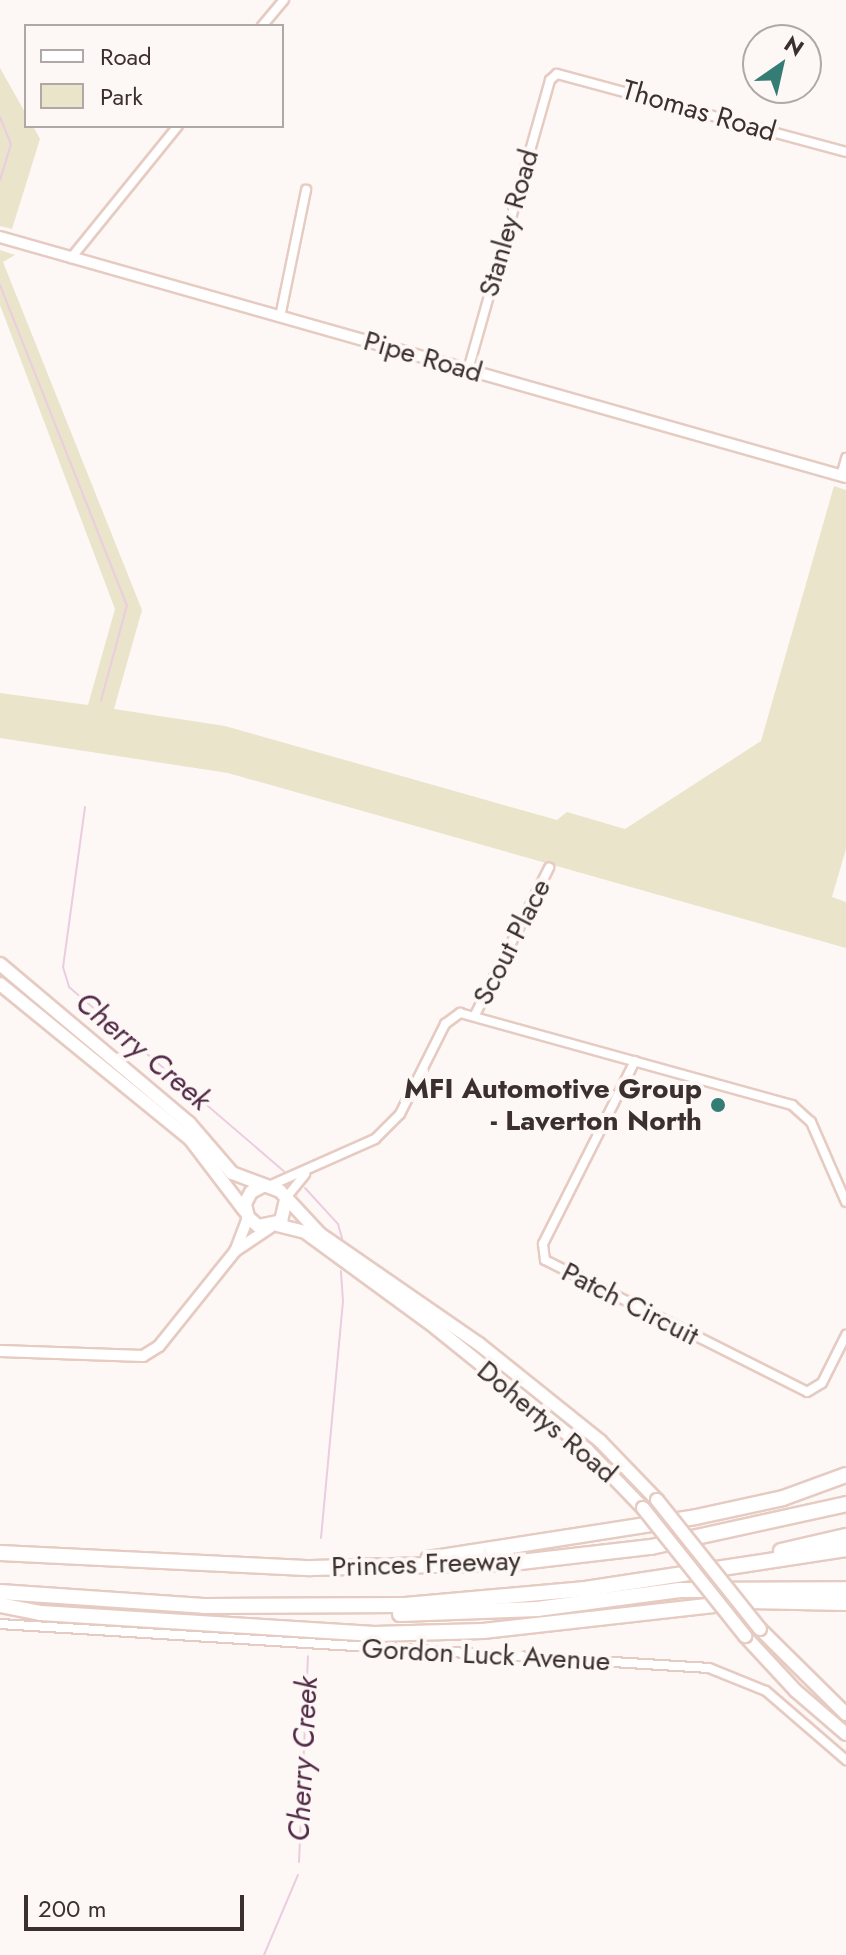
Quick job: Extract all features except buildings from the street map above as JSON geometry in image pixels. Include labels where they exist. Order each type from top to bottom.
[{"type":"highway","points":[[311,1568],[427,1559],[611,1533],[783,1498],[846,1475]]},
{"type":"highway","name":"Princes Freeway","points":[[0,1553],[311,1568],[438,1567],[579,1556],[697,1538],[846,1504]]},
{"type":"highway","points":[[628,1584],[846,1536]]},
{"type":"highway","points":[[628,1584],[846,1549]]},
{"type":"highway","name":"Princes Freeway","points":[[0,1592],[204,1606],[405,1605],[628,1584]]},
{"type":"highway","points":[[204,1606],[348,1614],[479,1613],[680,1590],[846,1589]]},
{"type":"highway","points":[[0,1605],[41,1613],[374,1634],[483,1631],[735,1602],[846,1603]]},
{"type":"main road","points":[[0,964],[189,1123],[232,1173],[266,1186],[286,1199],[285,1217],[274,1226],[258,1226],[191,1140],[0,984]]},
{"type":"main road","points":[[247,1214],[247,1197],[266,1186]]},
{"type":"main road","name":"Dohertys Road","points":[[286,1199],[320,1234],[429,1305],[590,1433],[657,1500],[760,1629],[846,1714]]},
{"type":"main road","name":"Dohertys Road","points":[[274,1226],[305,1232],[436,1328],[587,1450],[643,1508],[745,1636],[796,1691],[846,1734]]},
{"type":"street","points":[[264,24],[284,0]]},
{"type":"street","name":"Thomas Road","points":[[553,77],[566,74],[846,152]]},
{"type":"street","name":"Stanley Road","points":[[468,370],[553,77]]},
{"type":"street","points":[[71,258],[176,128]]},
{"type":"street","points":[[280,317],[306,190]]},
{"type":"street","name":"Pipe Road","points":[[0,237],[843,476]]},
{"type":"street","points":[[843,476],[846,458]]},
{"type":"street","name":"Scout Place","points":[[475,1015],[549,868]]},
{"type":"street","points":[[266,1186],[306,1173],[375,1139],[400,1114],[449,1019],[460,1013],[635,1061],[802,1112],[846,1202]]},
{"type":"street","name":"Patch Circuit","points":[[635,1061],[543,1244],[545,1260],[807,1392],[822,1383],[846,1335]]},
{"type":"street","points":[[286,1199],[306,1173]]},
{"type":"street","points":[[235,1251],[247,1214]]},
{"type":"street","points":[[0,1351],[143,1356],[159,1346],[235,1251],[274,1226]]},
{"type":"street","name":"Gordon Luck Avenue","points":[[0,1624],[709,1668],[766,1691],[846,1760]]},
{"type":"green space","points":[[0,68],[24,110],[24,128],[34,128],[40,139],[12,229],[0,226]]},
{"type":"green space","points":[[0,250],[15,255],[3,262],[142,610],[114,709],[225,726],[557,820],[567,812],[625,829],[761,741],[834,486],[846,490],[846,849],[832,897],[846,902],[846,948],[228,773],[0,738],[0,693],[88,705],[115,609],[0,305]]},
{"type":"waterway","name":"Cherry Creek","points":[[0,117],[11,144],[0,180]]},
{"type":"waterway","name":"Cherry Creek","points":[[0,285],[127,605],[101,701]]},
{"type":"waterway","name":"Cherry Creek","points":[[85,807],[63,967],[69,987],[284,1171]]},
{"type":"waterway","name":"Cherry Creek","points":[[305,1188],[338,1224],[342,1238]]},
{"type":"waterway","name":"Cherry Creek","points":[[321,1538],[343,1301],[341,1271]]},
{"type":"waterway","name":"Cherry Creek","points":[[299,1862],[308,1656]]},
{"type":"waterway","name":"Cherry Creek","points":[[264,1955],[298,1875]]},
{"type":"place","name":"MFI Automotive Group - Laverton North","points":[[718,1105]]}]
